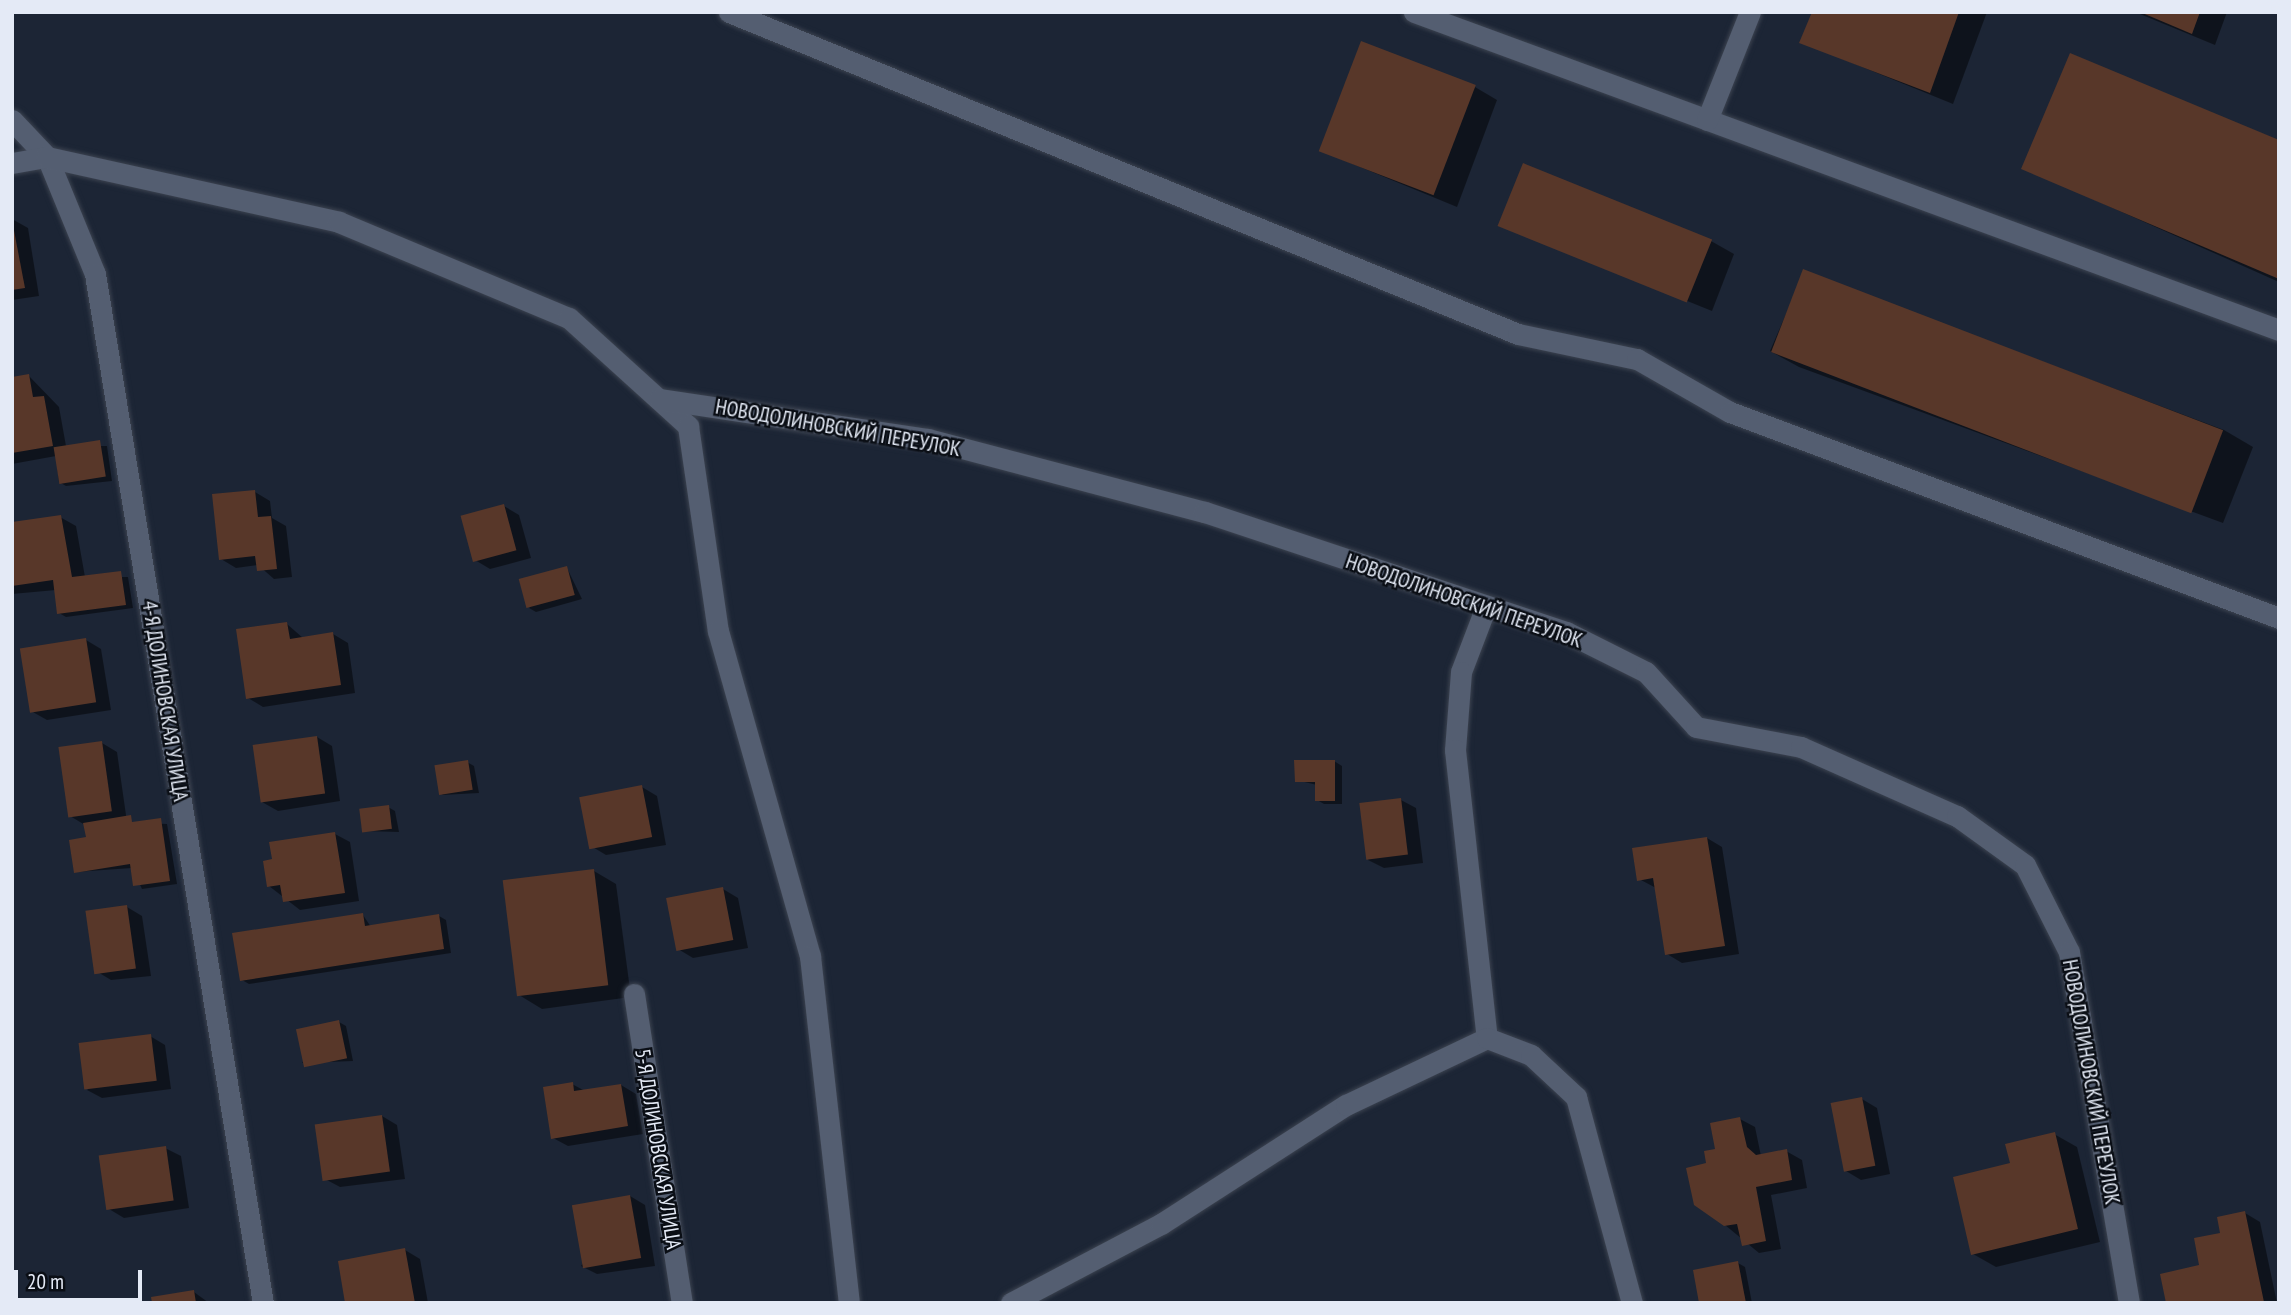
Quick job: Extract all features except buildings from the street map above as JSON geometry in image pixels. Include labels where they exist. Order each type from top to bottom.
[{"type":"street","points":[[737,16],[775,12]]},
{"type":"street","points":[[1414,12],[2279,330]]},
{"type":"street","points":[[1707,120],[1749,12]]},
{"type":"street","points":[[737,16],[1518,334],[1637,359],[1730,412],[2279,618]]},
{"type":"street","name":"4-Я ДОЛИНОВСКАЯ УЛИЦА","points":[[12,120],[47,157],[95,274],[263,1303]]},
{"type":"street","points":[[12,163],[47,157],[339,222],[569,318],[688,426],[718,631],[810,956],[849,1303]]},
{"type":"street","name":"НОВОДОЛИНОВСКИЙ ПЕРЕУЛОК","points":[[659,399],[928,439],[1205,512],[1485,609],[1566,632],[1646,672],[1696,727],[1801,747],[1958,816],[2025,865],[2069,952],[2129,1303]]},
{"type":"street","points":[[1485,609],[1461,672],[1455,750],[1488,1038]]},
{"type":"street","name":"5-Я ДОЛИНОВСКАЯ УЛИЦА","points":[[634,994],[682,1303]]},
{"type":"street","points":[[1010,1303],[1161,1224],[1346,1105],[1488,1038],[1531,1055],[1576,1097],[1632,1303]]}]
